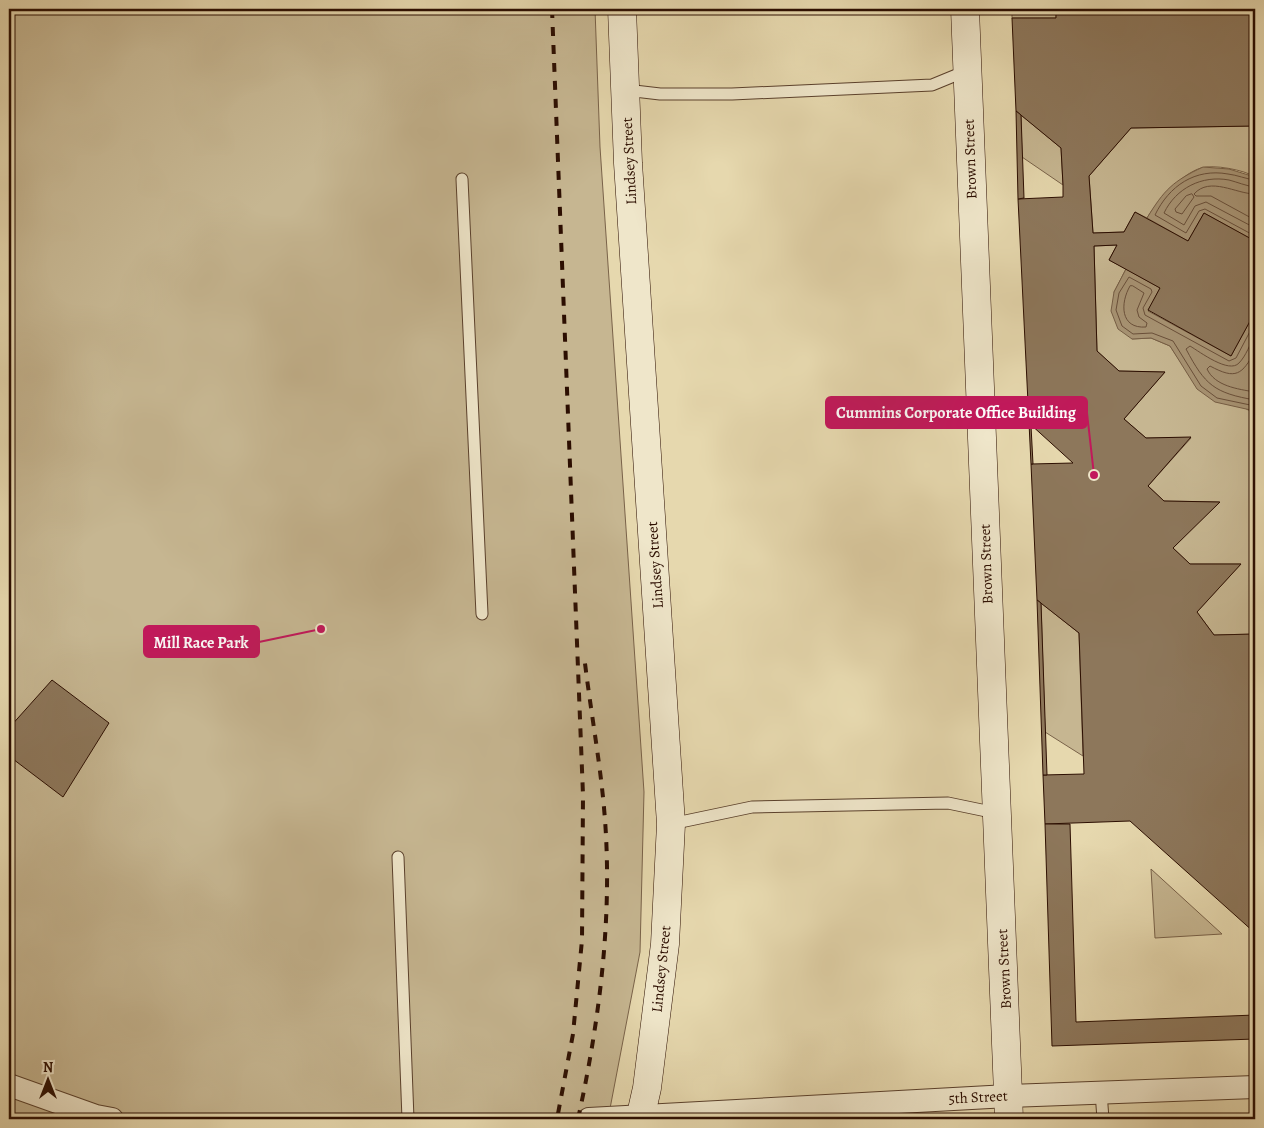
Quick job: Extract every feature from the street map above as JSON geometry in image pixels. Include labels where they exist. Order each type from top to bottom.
[{"type":"main road","name":"Lindsey Street","points":[[622,9],[628,163],[671,824],[665,944],[647,1088],[640,1118]]},
{"type":"main road","name":"Brown Street","points":[[965,9],[1009,1107]]},
{"type":"street","points":[[9,1084],[96,1116],[112,1119]]},
{"type":"street","name":"5th Street","points":[[589,1119],[1009,1107],[1101,1092],[1255,1087]]},
{"type":"lane","points":[[626,90],[660,94],[732,94],[932,85],[966,71]]},
{"type":"lane","points":[[462,179],[482,614]]},
{"type":"lane","points":[[671,824],[752,807],[948,803],[996,813]]},
{"type":"lane","points":[[398,857],[408,1119]]},
{"type":"lane","points":[[1101,1092],[1102,1119]]},
{"type":"shaded area","points":[[9,9],[595,9],[600,147],[644,792],[640,952],[608,1119],[9,1119]]},
{"type":"shaded area","points":[[1012,9],[1056,9],[1056,18],[1012,18]]},
{"type":"shaded area","points":[[1021,115],[1061,148],[1063,185],[1022,157]]},
{"type":"shaded area","points":[[1255,126],[1255,177],[1229,168],[1201,168],[1193,171],[1170,189],[1147,218],[1135,212],[1124,232],[1093,233],[1089,176],[1131,128]]},
{"type":"shaded area","points":[[1117,245],[1109,260],[1126,269],[1114,292],[1132,339],[1151,338],[1170,346],[1182,364],[1248,410],[1255,411],[1255,634],[1214,635],[1197,612],[1241,564],[1190,564],[1173,548],[1219,502],[1164,501],[1148,486],[1191,438],[1146,438],[1124,419],[1165,372],[1119,371],[1097,351],[1094,246]]},
{"type":"shaded area","points":[[1041,603],[1079,633],[1083,756],[1045,732]]},
{"type":"shaded area","points":[[1151,869],[1222,934],[1155,938]]},
{"type":"water","points":[[1203,167],[1229,169],[1255,177],[1255,241],[1204,213],[1188,241],[1147,218],[1170,187]]},
{"type":"water","points":[[1126,269],[1160,288],[1148,311],[1231,356],[1255,312],[1255,411],[1215,402],[1197,389],[1170,346],[1151,338],[1132,339],[1118,329],[1111,311],[1114,292]]},
{"type":"building","points":[[1056,9],[1255,9],[1255,126],[1131,128],[1089,176],[1093,233],[1124,232],[1135,212],[1188,241],[1204,213],[1255,241],[1255,312],[1231,356],[1148,310],[1160,288],[1109,260],[1117,245],[1094,246],[1097,351],[1119,371],[1165,372],[1124,419],[1146,438],[1191,437],[1148,486],[1164,501],[1220,502],[1173,548],[1190,564],[1241,564],[1197,612],[1214,635],[1255,634],[1255,933],[1130,821],[1045,824],[1043,775],[1084,774],[1079,633],[1037,600],[1031,464],[1073,463],[1029,423],[1018,199],[1063,197],[1063,185],[1061,148],[1016,111],[1012,18],[1056,18]]},
{"type":"building","points":[[1016,111],[1021,115],[1024,198],[1018,199]]},
{"type":"building","points":[[1029,423],[1031,426],[1033,464],[1031,464]]},
{"type":"building","points":[[1037,600],[1041,603],[1047,775],[1043,775]]},
{"type":"building","points":[[52,680],[109,723],[63,797],[9,756],[9,728]]},
{"type":"building","points":[[1045,824],[1070,824],[1076,1022],[1255,1015],[1255,1039],[1052,1046]]},
{"type":"railway","points":[[552,9],[583,795],[582,940],[573,1034],[557,1119]]},
{"type":"railway","points":[[578,1119],[597,1014],[607,907],[606,836],[602,791],[584,655]]},
{"type":"place","name":"Cummins Corporate Office Building","points":[[1094,475]]},
{"type":"place","name":"Mill Race Park","points":[[321,629]]}]
